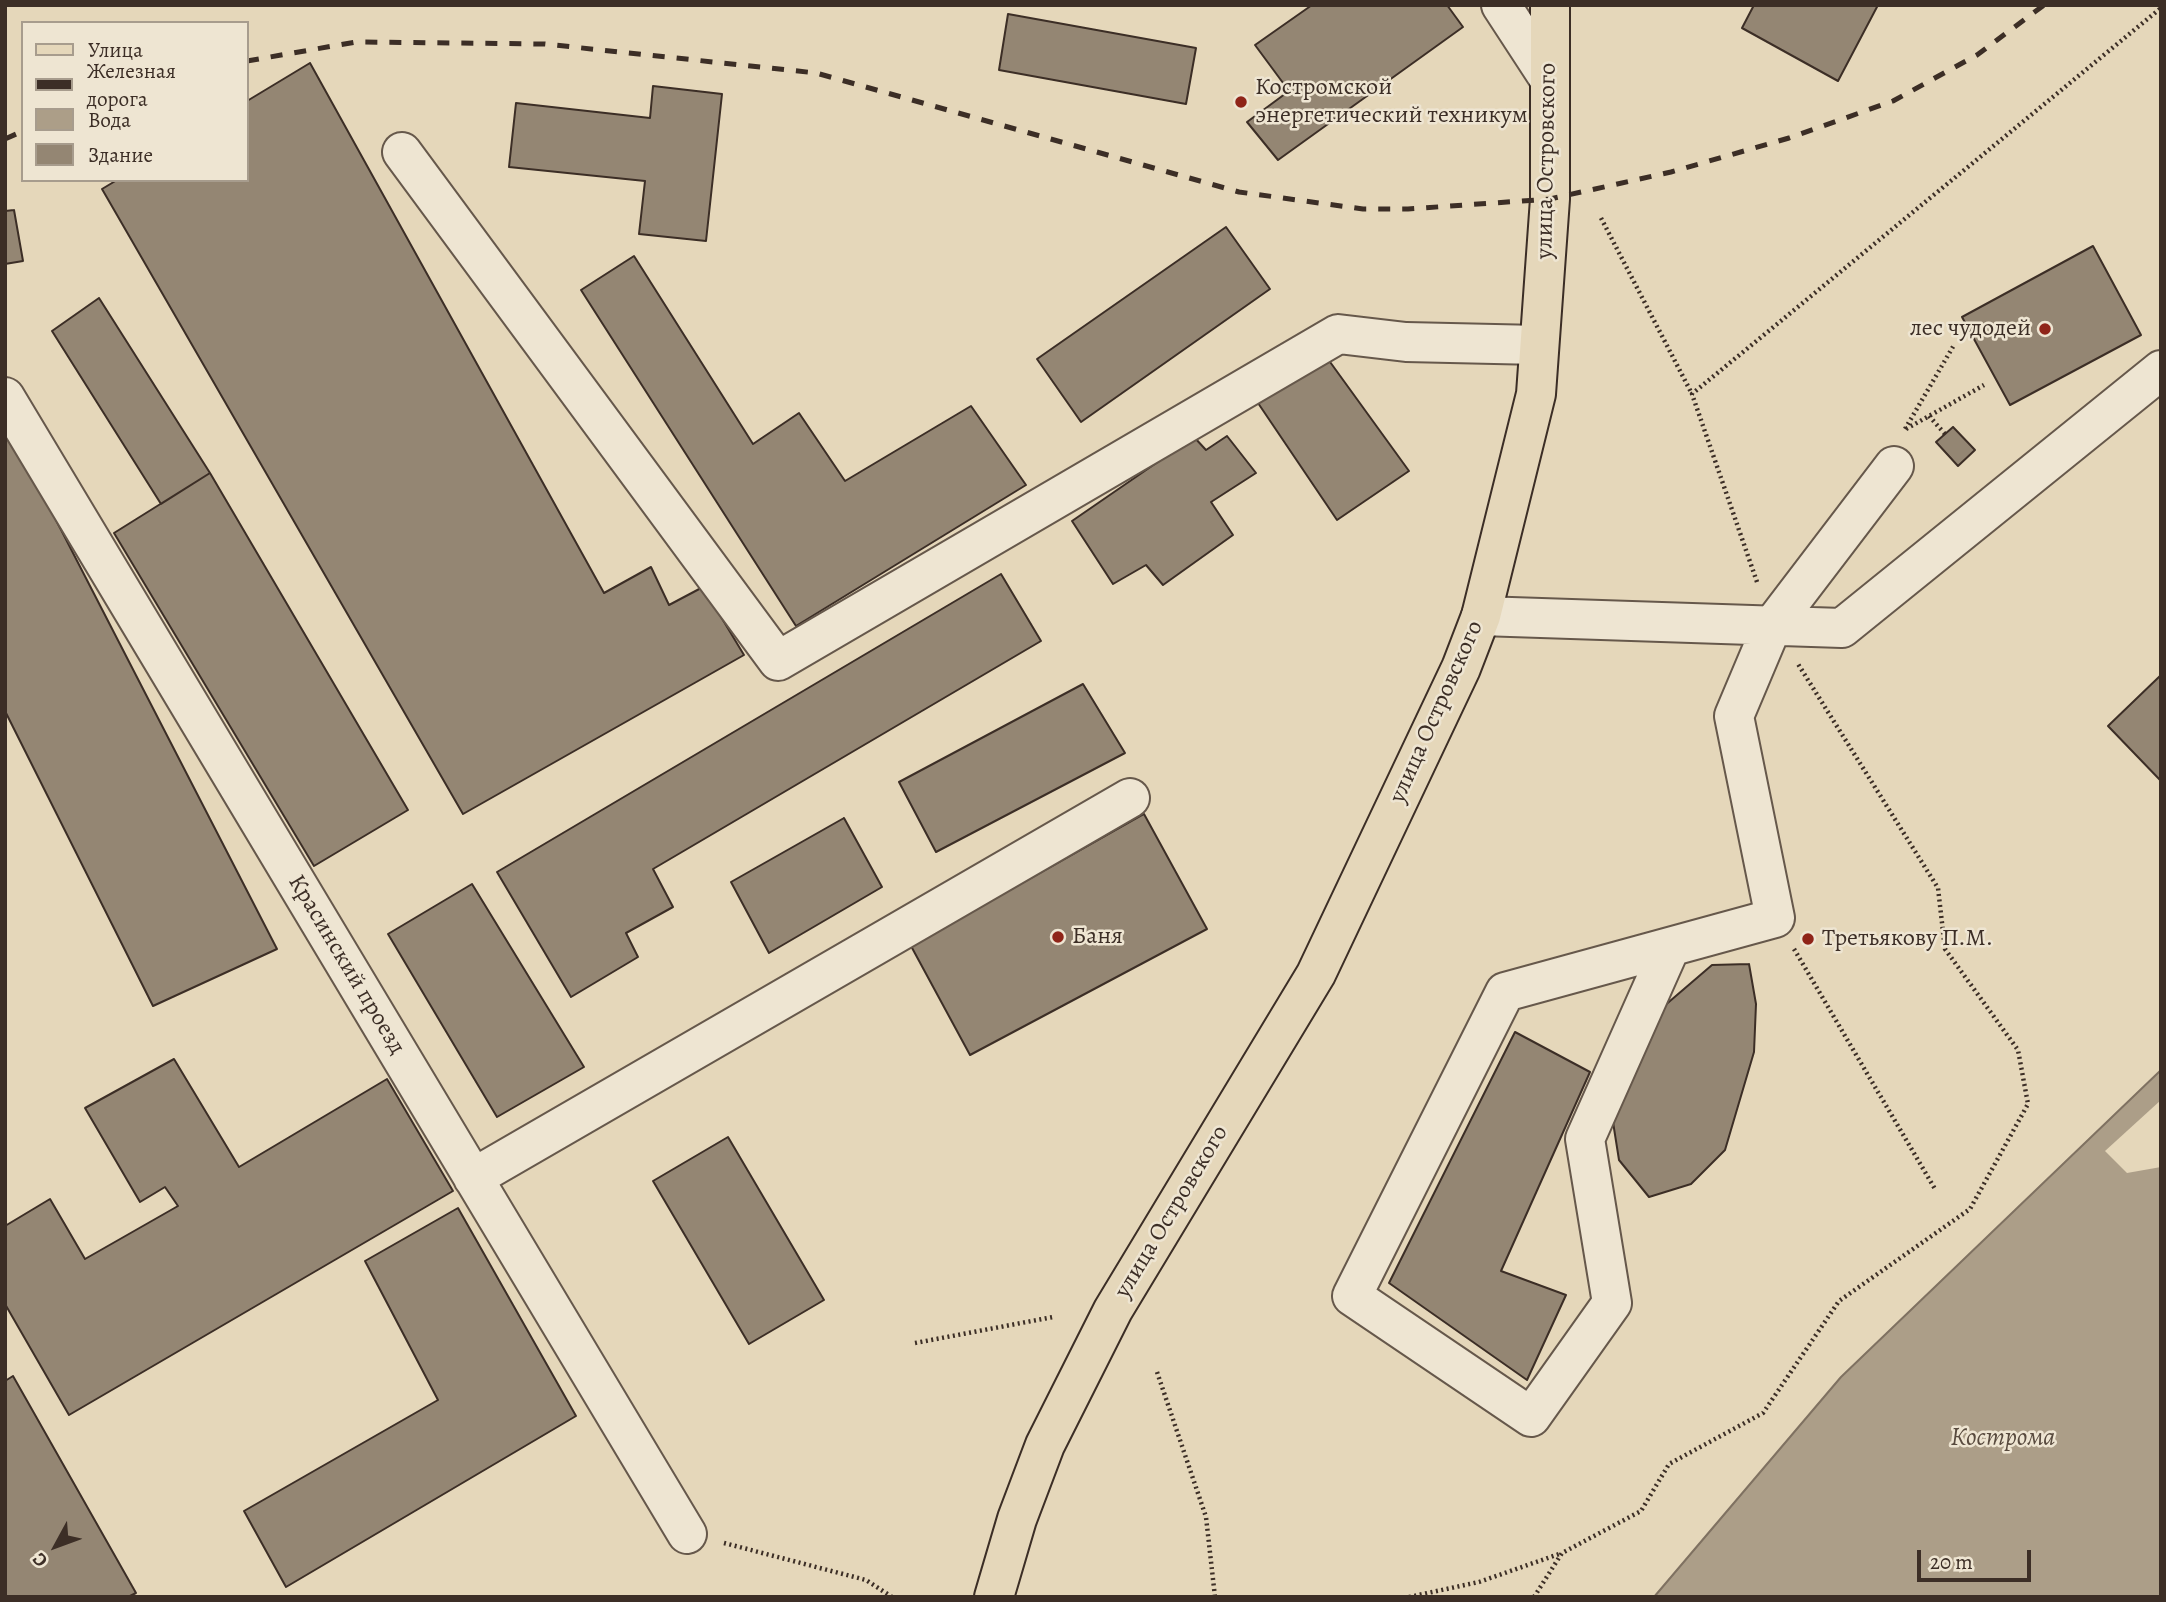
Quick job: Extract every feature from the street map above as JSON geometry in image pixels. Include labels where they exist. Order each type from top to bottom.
[{"type":"main road","name":"улица Островского","points":[[994,1597],[1017,1519],[1045,1445],[1113,1310],[1316,974],[1461,668],[1481,616],[1536,394],[1550,199],[1550,5]]},
{"type":"street","points":[[1501,5],[1548,77]]},
{"type":"street","points":[[402,152],[778,661],[1338,334],[1406,342],[1539,345]]},
{"type":"street","points":[[1481,616],[1842,628],[2161,370]]},
{"type":"street","name":"Красинский проезд","points":[[5,397],[687,1534]]},
{"type":"street","points":[[1670,948],[1586,1139],[1612,1303],[1531,1417],[1352,1296],[1505,992],[1775,918],[1734,716],[1772,626],[1894,466]]},
{"type":"street","points":[[473,1178],[1130,798]]},
{"type":"path","points":[[1692,394],[2161,8]]},
{"type":"path","points":[[1409,1597],[1479,1582],[1562,1553],[1641,1511],[1669,1464],[1763,1413],[1839,1301],[1970,1209],[2028,1104],[2018,1050],[1945,949],[1938,888],[1772,626],[1692,394],[1601,218]]},
{"type":"path","points":[[1894,466],[1905,430],[1954,345]]},
{"type":"path","points":[[1905,430],[1984,385]]},
{"type":"path","points":[[1929,416],[1945,434]]},
{"type":"path","points":[[1775,918],[1935,1189]]},
{"type":"path","points":[[915,1343],[1053,1317]]},
{"type":"path","points":[[1157,1372],[1206,1517],[1215,1597]]},
{"type":"path","points":[[687,1534],[866,1580],[892,1597]]},
{"type":"path","points":[[1534,1597],[1562,1553]]},
{"type":"water","name":"Кострома","points":[[2161,1070],[2161,1597],[1654,1597],[1841,1377]]},
{"type":"pier","points":[[2161,1100],[2161,1167],[2127,1173],[2105,1151]]},
{"type":"building","points":[[1312,5],[1447,5],[1463,27],[1278,160],[1247,122],[1289,91],[1255,45]]},
{"type":"building","points":[[1754,5],[1878,5],[1838,81],[1742,28]]},
{"type":"building","points":[[1008,14],[1196,48],[1186,104],[999,70]]},
{"type":"building","points":[[310,63],[604,593],[651,567],[669,605],[703,587],[744,655],[463,814],[102,189],[114,182],[248,182],[248,100]]},
{"type":"building","points":[[653,86],[722,94],[706,241],[639,234],[645,181],[509,167],[516,103],[650,118]]},
{"type":"building","points":[[14,210],[23,261],[5,264],[5,211]]},
{"type":"building","points":[[1226,227],[1270,289],[1081,422],[1037,359]]},
{"type":"building","points":[[2093,246],[2141,335],[2010,405],[1962,317]]},
{"type":"building","points":[[634,256],[753,444],[799,413],[845,481],[971,406],[1026,485],[796,626],[581,290]]},
{"type":"building","points":[[99,298],[210,473],[161,504],[52,331]]},
{"type":"building","points":[[1325,355],[1409,471],[1337,520],[1258,403]]},
{"type":"building","points":[[5,421],[277,949],[153,1006],[5,711]]},
{"type":"building","points":[[1953,427],[1975,450],[1958,466],[1936,442]]},
{"type":"building","points":[[1227,436],[1256,473],[1211,502],[1233,535],[1163,585],[1146,565],[1113,584],[1072,521],[1194,437],[1206,450]]},
{"type":"building","points":[[210,473],[408,810],[314,866],[114,533]]},
{"type":"building","points":[[1001,574],[1041,641],[653,869],[673,907],[626,933],[638,957],[571,997],[497,872]]},
{"type":"building","points":[[2161,675],[2161,781],[2108,726]]},
{"type":"building","points":[[1083,684],[1125,753],[936,852],[899,782]]},
{"type":"building","name":"Баня","points":[[1144,814],[1207,929],[970,1055],[911,946]]},
{"type":"building","points":[[844,818],[882,887],[769,953],[731,882]]},
{"type":"building","points":[[472,884],[584,1067],[497,1117],[388,934]]},
{"type":"building","points":[[1749,964],[1756,1004],[1754,1052],[1725,1150],[1691,1184],[1649,1197],[1619,1160],[1613,1122],[1663,1007],[1712,965]]},
{"type":"building","points":[[1515,1032],[1590,1072],[1501,1271],[1566,1295],[1527,1380],[1389,1283]]},
{"type":"building","points":[[174,1059],[239,1167],[387,1079],[453,1191],[69,1415],[5,1304],[5,1226],[50,1199],[85,1259],[178,1206],[165,1187],[140,1202],[85,1108]]},
{"type":"building","points":[[728,1137],[824,1300],[749,1344],[653,1181]]},
{"type":"building","points":[[458,1208],[576,1416],[286,1587],[244,1511],[438,1400],[365,1261]]},
{"type":"building","points":[[13,1376],[136,1593],[128,1597],[5,1597],[5,1381]]},
{"type":"railway","points":[[248,61],[356,42],[545,44],[816,73],[1239,192],[1363,209],[1408,209],[1550,199],[1671,172],[1789,138],[1893,101],[1977,55],[2044,5]]},
{"type":"railway","points":[[5,139],[21,132]]},
{"type":"place","name":"Костромской энергетический техникум","points":[[1241,102]]},
{"type":"place","name":"лес чудодей","points":[[2045,329]]},
{"type":"place","name":"Баня","points":[[1058,937]]},
{"type":"place","name":"Третьякову П.М.","points":[[1808,939]]}]
